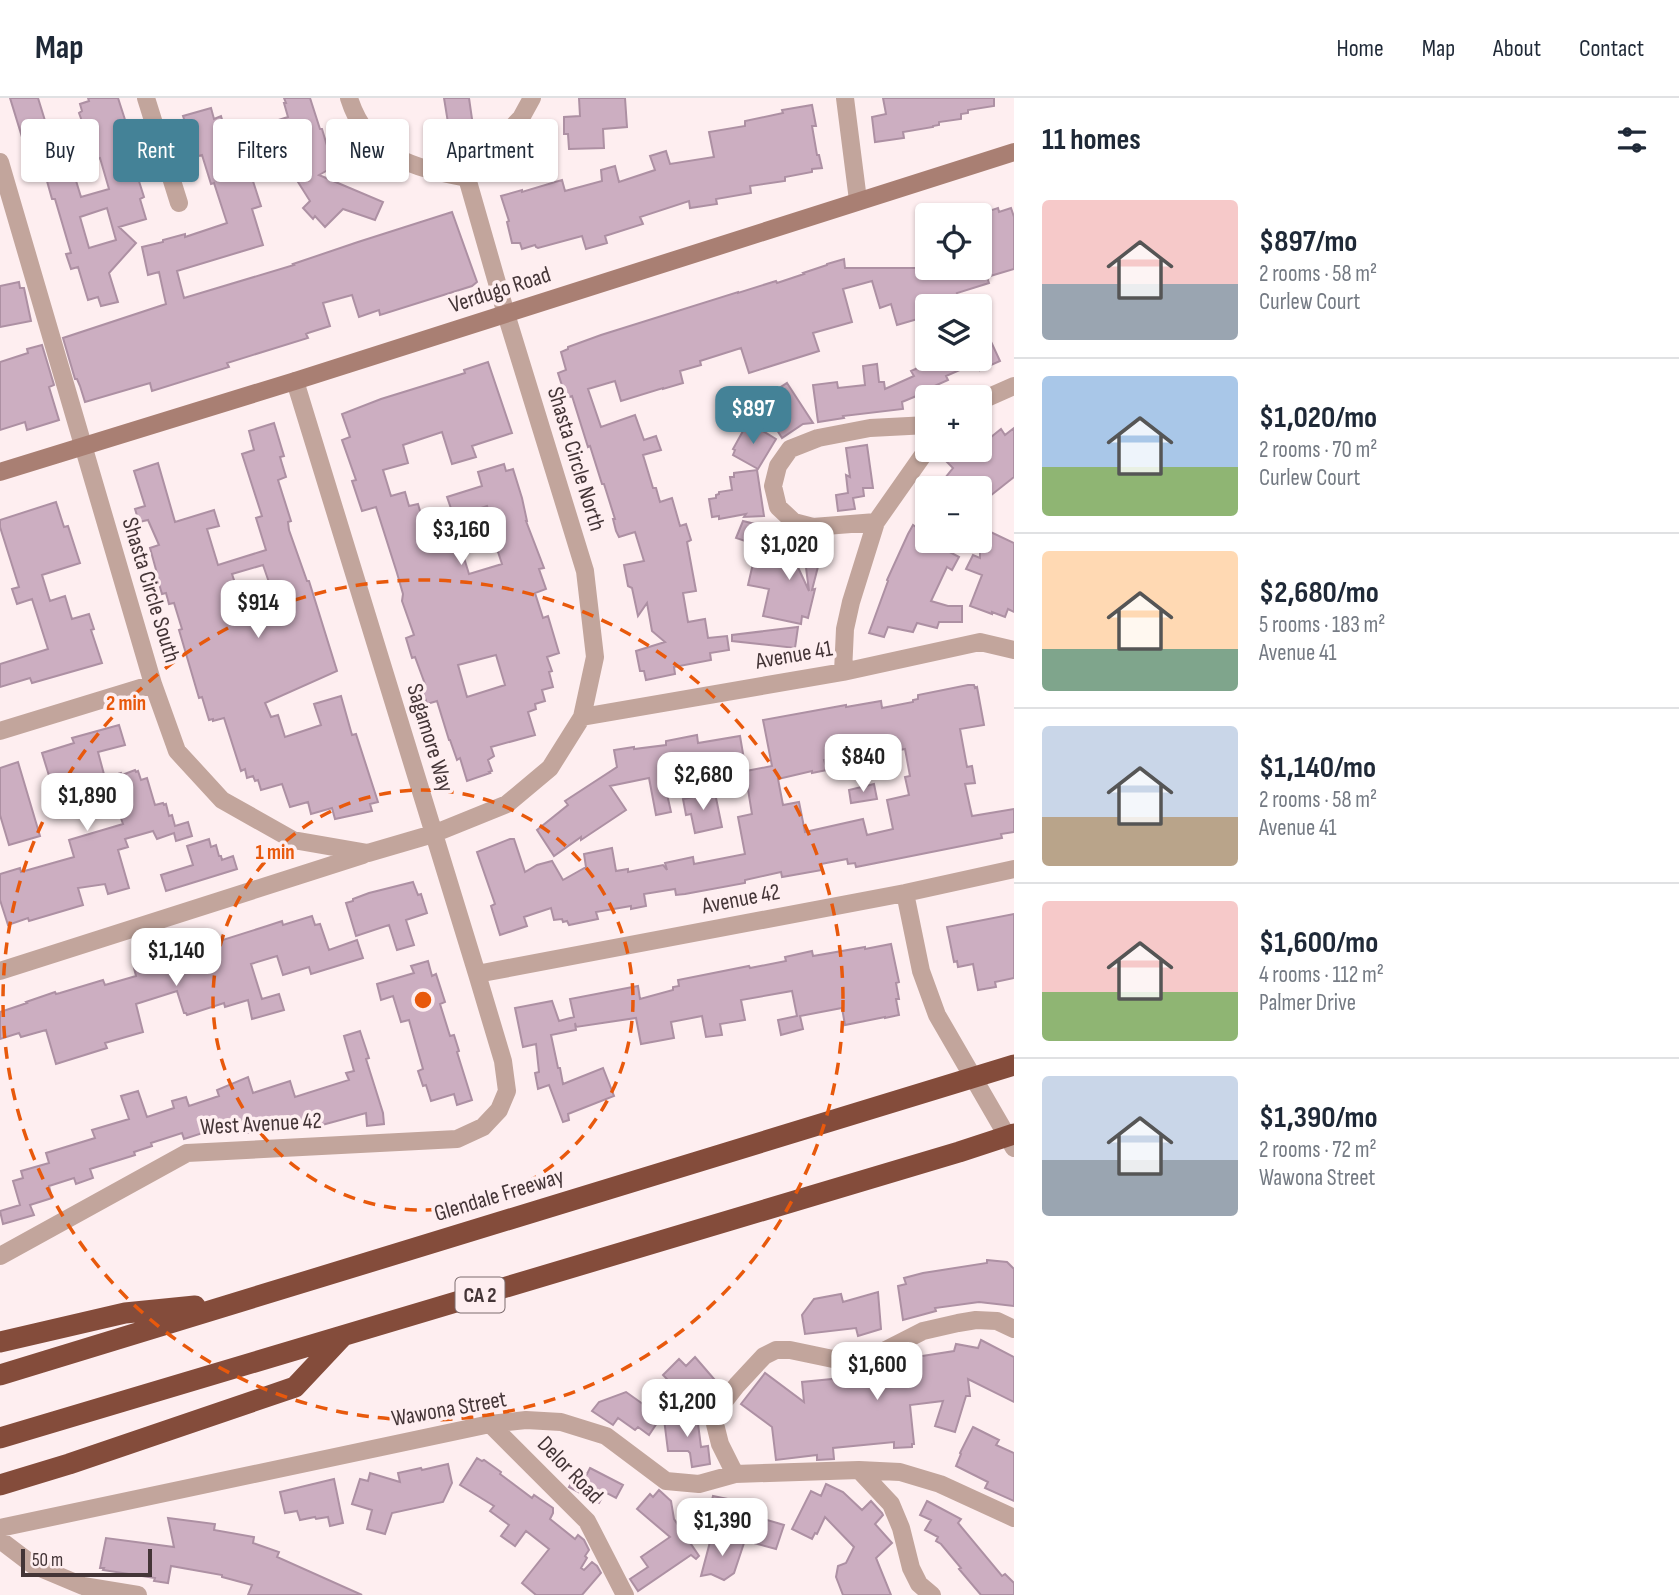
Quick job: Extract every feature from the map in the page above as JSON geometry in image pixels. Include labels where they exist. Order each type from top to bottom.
[{"type":"highway","name":"Glendale Freeway","points":[[0,1375],[1014,1065]]},
{"type":"highway","name":"CA 2","points":[[0,1438],[1014,1135]]},
{"type":"highway","points":[[0,1342],[125,1313],[239,1303]]},
{"type":"highway","points":[[0,1485],[295,1387],[344,1336]]},
{"type":"main road","name":"Verdugo Road","points":[[0,472],[1014,152]]},
{"type":"street","points":[[146,98],[179,203]]},
{"type":"street","points":[[349,98],[353,113],[369,138],[397,158],[423,168]]},
{"type":"street","points":[[520,119],[532,98]]},
{"type":"street","points":[[845,98],[858,200]]},
{"type":"street","name":"Shasta Circle South","points":[[0,162],[153,684],[177,751],[222,800],[293,840],[368,853],[433,834]]},
{"type":"street","name":"Shasta Circle North","points":[[433,834],[507,804],[550,768],[582,717],[595,657],[586,571],[468,182]]},
{"type":"street","name":"Sagamore Way","points":[[295,381],[503,1061],[506,1091],[499,1110]]},
{"type":"street","points":[[992,396],[1014,386]]},
{"type":"street","points":[[876,522],[813,527],[794,522],[778,507],[772,486],[778,466],[790,449],[818,438],[870,428],[915,426]]},
{"type":"street","points":[[843,672],[848,615],[876,522],[918,462]]},
{"type":"street","name":"Avenue 41","points":[[582,717],[843,672],[980,642],[1014,650]]},
{"type":"street","points":[[0,731],[153,684]]},
{"type":"street","points":[[0,971],[368,853]]},
{"type":"street","name":"Avenue 42","points":[[477,974],[905,893],[1014,869]]},
{"type":"street","points":[[905,893],[921,971],[937,1015],[1014,1148]]},
{"type":"street","name":"West Avenue 42","points":[[0,1256],[187,1153],[457,1139],[483,1127],[499,1110]]},
{"type":"street","points":[[735,1474],[720,1444],[715,1424],[719,1408],[764,1356],[776,1350],[790,1350],[833,1359],[876,1355],[923,1332],[976,1320],[998,1321],[1014,1329]]},
{"type":"street","name":"Wawona Street","points":[[0,1528],[490,1424],[526,1420],[561,1422],[606,1436],[666,1480],[699,1484],[735,1474],[859,1470],[900,1472],[940,1484],[1014,1518]]},
{"type":"street","name":"Delor Road","points":[[490,1424],[587,1521],[625,1595]]},
{"type":"street","points":[[859,1470],[891,1504],[901,1528],[911,1568],[919,1584],[932,1595]]},
{"type":"street","points":[[0,1540],[33,1565],[83,1586],[138,1595]]},
{"type":"building","points":[[10,98],[38,98],[44,119],[21,119],[21,134]]},
{"type":"building","points":[[88,98],[118,98],[125,119],[113,119],[113,182],[139,182],[144,197],[140,199],[146,219],[119,227],[136,243],[109,273],[118,302],[101,306],[98,297],[88,300],[78,267],[71,269],[66,254],[71,253],[55,199],[52,199],[47,182],[76,182],[81,197],[109,189],[99,158],[99,119],[81,119],[79,113],[82,111],[80,104],[89,101]],"holes":[[[107,208],[116,240],[89,248],[80,217]]]},
{"type":"building","points":[[284,98],[310,98],[326,142],[326,171],[319,175],[326,178],[326,182],[336,182],[383,202],[375,220],[343,209],[325,227],[303,208],[310,201],[298,182],[312,182],[312,119],[282,119],[288,117]]},
{"type":"building","points":[[444,98],[469,98],[472,119],[447,119]]},
{"type":"building","points":[[579,98],[625,98],[627,127],[603,129],[604,148],[569,149],[568,134],[564,134],[564,117],[580,116]]},
{"type":"building","points":[[883,98],[994,98],[994,106],[968,110],[968,113],[961,114],[961,119],[939,122],[939,125],[933,127],[903,132],[904,138],[875,142],[872,117],[886,114]]},
{"type":"building","points":[[812,105],[816,126],[812,126],[822,168],[785,177],[785,181],[750,186],[751,193],[716,199],[717,204],[690,208],[689,201],[640,217],[643,224],[605,236],[607,243],[586,249],[582,236],[538,248],[535,245],[522,249],[520,243],[512,243],[501,196],[562,180],[565,191],[602,181],[601,170],[615,166],[619,182],[655,170],[650,156],[666,151],[670,164],[714,157],[709,132],[745,126],[745,121],[783,113],[782,110]]},
{"type":"building","points":[[211,108],[214,119],[213,182],[253,182],[261,206],[252,209],[263,245],[177,271],[184,298],[294,265],[452,212],[477,282],[472,286],[380,315],[379,310],[359,317],[352,295],[323,303],[330,326],[306,334],[308,338],[227,363],[229,367],[152,391],[150,383],[85,402],[63,338],[166,304],[159,272],[148,275],[142,247],[227,223],[214,183],[211,184],[202,155],[199,156],[199,119],[184,119],[183,116]]},
{"type":"building","points":[[998,208],[999,212],[1011,208],[1014,217],[1014,269],[992,276],[992,210]]},
{"type":"building","points":[[844,259],[845,268],[915,268],[915,280],[988,280],[989,283],[957,294],[915,294],[915,320],[897,325],[891,304],[880,308],[872,281],[843,289],[852,322],[813,333],[819,351],[749,373],[741,348],[700,361],[701,365],[680,371],[683,383],[621,401],[615,381],[588,389],[601,427],[635,415],[644,440],[656,436],[661,450],[643,455],[653,488],[656,488],[660,502],[672,498],[680,526],[686,524],[691,540],[687,542],[696,591],[683,593],[688,622],[705,619],[708,638],[727,636],[729,650],[710,653],[711,660],[674,667],[675,674],[646,680],[644,671],[640,671],[636,651],[665,642],[652,631],[647,603],[638,616],[624,565],[644,561],[635,532],[619,537],[616,531],[604,484],[590,446],[588,447],[572,396],[566,398],[558,373],[566,370],[561,352],[601,335],[738,292],[776,281],[777,283]]},
{"type":"building","points":[[19,282],[20,288],[24,288],[31,321],[0,327],[0,286]]},
{"type":"building","points":[[992,344],[1000,361],[992,365]]},
{"type":"building","points":[[42,345],[54,385],[49,387],[59,420],[27,430],[25,422],[0,430],[0,362],[28,353],[27,349]]},
{"type":"building","points":[[488,362],[512,433],[472,446],[476,457],[452,464],[442,432],[403,445],[408,463],[383,470],[391,496],[405,492],[409,506],[418,504],[429,541],[456,532],[469,574],[502,564],[497,549],[500,549],[487,506],[454,517],[447,497],[482,486],[478,472],[504,464],[506,471],[513,469],[526,521],[544,568],[539,569],[546,589],[535,593],[543,618],[548,616],[559,653],[547,657],[552,671],[549,672],[553,687],[542,690],[545,701],[535,704],[536,709],[528,712],[535,735],[491,747],[494,756],[488,760],[492,771],[467,781],[460,758],[457,760],[449,740],[437,701],[427,704],[421,685],[425,684],[406,638],[414,635],[376,507],[362,511],[352,481],[356,480],[342,440],[350,437],[342,414],[465,373],[464,370]],"holes":[[[496,655],[505,685],[467,697],[458,665]]]},
{"type":"building","points":[[877,364],[879,382],[884,382],[885,389],[914,376],[911,371],[957,371],[946,376],[948,380],[937,385],[915,385],[915,397],[902,402],[903,409],[843,416],[844,418],[818,422],[813,385],[837,382],[838,388],[865,385],[863,366]]},
{"type":"building","points":[[787,383],[813,423],[803,424],[782,438],[759,401]]},
{"type":"building","points":[[748,422],[776,439],[758,469],[733,455],[733,449]]},
{"type":"building","points":[[274,423],[284,456],[280,457],[286,477],[278,480],[291,521],[288,522],[289,530],[309,581],[337,671],[265,703],[271,717],[278,715],[285,737],[321,725],[314,704],[341,696],[352,735],[356,734],[378,802],[370,804],[372,811],[335,819],[332,808],[311,814],[308,802],[290,807],[282,784],[261,790],[258,780],[255,781],[253,776],[247,778],[245,769],[241,771],[224,718],[209,720],[202,697],[199,698],[174,603],[169,604],[166,593],[162,594],[150,548],[159,545],[148,520],[139,522],[135,509],[145,506],[134,471],[158,463],[175,522],[214,510],[219,526],[207,529],[218,565],[266,550],[256,518],[262,516],[242,454],[254,450],[249,431]],"holes":[[[263,565],[272,591],[241,601],[232,574]]]},
{"type":"building","points":[[1014,428],[1014,477],[992,494],[992,476],[947,476],[953,468],[947,462],[992,462],[992,436],[1001,429],[1005,435]]},
{"type":"building","points":[[867,445],[873,488],[863,488],[864,496],[853,498],[855,509],[838,511],[836,495],[848,493],[846,475],[850,477],[846,448]]},
{"type":"building","points":[[757,470],[764,516],[744,517],[746,514],[719,519],[719,516],[712,517],[709,499],[716,498],[719,492],[732,490],[730,477],[734,477],[734,473]]},
{"type":"building","points":[[56,502],[64,527],[68,526],[80,563],[42,575],[50,601],[65,596],[72,619],[89,614],[94,629],[91,630],[102,663],[32,683],[30,678],[0,687],[0,664],[48,649],[32,599],[17,604],[12,589],[19,587],[0,520]]},
{"type":"building","points":[[743,521],[780,530],[751,543],[736,538]]},
{"type":"building","points":[[913,525],[915,553],[951,553],[959,557],[952,570],[947,567],[931,601],[948,606],[962,606],[962,622],[939,622],[937,628],[917,623],[913,632],[888,627],[884,637],[869,633],[887,580]]},
{"type":"building","points":[[992,533],[1014,543],[1014,612],[1008,609],[1005,617],[970,606],[982,575],[966,569],[973,555],[980,558],[980,553],[992,553]]},
{"type":"building","points":[[802,536],[829,541],[825,560],[820,559],[808,618],[802,616],[801,624],[763,616],[769,589],[748,585],[755,555],[796,563],[809,591]]},
{"type":"building","points":[[798,627],[795,648],[732,641],[732,635]]},
{"type":"building","points":[[968,685],[977,687],[984,725],[960,729],[967,767],[972,766],[975,783],[965,784],[972,816],[1014,809],[1014,832],[1001,834],[1002,838],[856,867],[855,863],[848,864],[847,859],[821,864],[822,870],[782,877],[781,872],[745,880],[745,883],[685,894],[676,895],[675,889],[644,894],[646,906],[596,912],[598,919],[569,925],[562,919],[554,920],[551,908],[524,917],[527,926],[500,935],[491,906],[495,904],[477,852],[510,839],[514,839],[525,872],[552,861],[563,880],[586,867],[584,854],[612,848],[616,871],[628,869],[628,872],[663,865],[667,870],[665,863],[693,857],[694,864],[745,854],[738,817],[752,814],[745,771],[723,775],[720,765],[663,776],[671,812],[656,815],[649,778],[610,786],[626,810],[554,856],[537,830],[568,805],[565,801],[617,767],[614,750],[666,745],[666,741],[697,735],[698,743],[740,736],[746,771],[772,766],[763,720],[881,701],[882,708],[913,702],[918,699],[918,695]],"holes":[[[905,749],[910,776],[905,777],[909,795],[887,800],[893,829],[867,835],[863,819],[805,832],[799,802],[783,805],[778,779],[827,770],[824,760],[861,753],[862,757]]]},
{"type":"building","points":[[119,725],[125,745],[98,752],[105,778],[138,771],[141,780],[147,778],[155,805],[166,804],[175,826],[188,822],[192,836],[176,841],[174,833],[157,839],[153,831],[125,839],[128,847],[118,850],[129,888],[108,894],[105,884],[78,888],[83,905],[8,925],[0,900],[0,874],[20,868],[21,872],[74,857],[69,840],[123,824],[113,795],[107,794],[104,783],[55,795],[42,753],[74,743],[72,738]]},
{"type":"building","points":[[18,762],[40,836],[9,845],[0,815],[0,768]]},
{"type":"building","points":[[874,784],[877,799],[851,803],[849,790]]},
{"type":"building","points":[[715,793],[722,827],[695,833],[691,814],[686,815],[683,799]]},
{"type":"building","points":[[209,839],[211,847],[216,845],[222,860],[233,856],[237,869],[166,891],[161,875],[193,865],[187,846]]},
{"type":"building","points":[[413,882],[418,895],[421,894],[427,913],[406,920],[414,945],[397,950],[389,925],[356,936],[346,903],[369,893]]},
{"type":"building","points":[[1014,914],[1014,978],[995,982],[996,987],[978,990],[973,964],[958,967],[957,961],[954,962],[947,927]]},
{"type":"building","points":[[312,916],[315,925],[320,924],[329,950],[357,940],[363,958],[311,974],[309,967],[283,975],[277,956],[251,964],[262,999],[279,994],[284,1010],[252,1019],[248,1000],[225,1007],[224,1003],[187,1015],[177,991],[136,1004],[143,1032],[105,1043],[107,1048],[56,1064],[46,1030],[21,1037],[19,1033],[0,1039],[0,1012],[55,992],[60,993],[103,980],[105,985],[136,976],[134,968],[282,921],[283,925]]},
{"type":"building","points":[[891,944],[899,982],[896,983],[899,999],[896,999],[899,1015],[845,1025],[842,1008],[800,1016],[803,1029],[781,1035],[778,1020],[797,1016],[792,991],[741,1000],[745,1020],[720,1024],[722,1035],[706,1037],[702,1016],[671,1022],[674,1038],[641,1044],[636,1018],[576,1027],[575,1023],[576,1030],[551,1035],[563,1084],[603,1068],[614,1096],[568,1114],[569,1120],[563,1122],[549,1085],[538,1089],[535,1073],[539,1072],[536,1044],[523,1047],[515,1008],[552,1001],[559,1021],[574,1017],[570,999],[638,986],[640,999],[673,990],[673,987],[679,986],[678,980],[786,961],[785,957],[812,951],[813,956]]},
{"type":"building","points":[[428,961],[432,976],[436,974],[445,1002],[440,1004],[450,1036],[454,1035],[472,1100],[457,1105],[454,1094],[431,1101],[418,1071],[423,1069],[409,1020],[401,1022],[393,996],[381,1000],[377,984],[414,973],[411,966]]},
{"type":"building","points":[[360,1031],[384,1124],[367,1126],[366,1113],[311,1128],[309,1122],[285,1130],[246,1133],[243,1120],[184,1139],[182,1133],[151,1143],[152,1146],[134,1152],[135,1155],[90,1169],[93,1178],[76,1184],[74,1178],[49,1186],[52,1198],[30,1205],[34,1215],[3,1224],[0,1211],[20,1205],[13,1181],[23,1178],[21,1171],[49,1163],[46,1153],[95,1138],[92,1130],[129,1119],[121,1096],[138,1091],[147,1117],[174,1108],[172,1101],[186,1097],[189,1106],[219,1096],[217,1090],[248,1077],[253,1093],[290,1081],[295,1097],[349,1080],[346,1073],[354,1071],[344,1036]]},
{"type":"building","points":[[987,1260],[1007,1262],[1014,1269],[1014,1306],[979,1302],[935,1308],[936,1311],[903,1320],[898,1286],[906,1284],[904,1278],[987,1263]]},
{"type":"building","points":[[878,1292],[881,1329],[858,1336],[856,1328],[805,1334],[802,1315],[814,1299],[841,1294],[843,1302]]},
{"type":"building","points":[[981,1340],[1014,1357],[1014,1402],[968,1379],[970,1396],[966,1396],[955,1432],[935,1426],[943,1401],[910,1405],[914,1444],[912,1447],[894,1448],[894,1442],[833,1448],[834,1459],[817,1460],[817,1455],[776,1460],[772,1427],[741,1404],[765,1373],[804,1402],[802,1382],[883,1374],[884,1378],[911,1375],[909,1358],[954,1351],[956,1344],[978,1348]]},
{"type":"building","points":[[695,1357],[714,1379],[702,1390],[708,1397],[696,1409],[663,1375],[679,1359],[686,1366]]},
{"type":"building","points":[[626,1392],[661,1417],[649,1435],[638,1427],[635,1430],[618,1418],[613,1425],[592,1411],[599,1402]]},
{"type":"building","points":[[697,1416],[701,1447],[708,1446],[710,1464],[692,1467],[688,1451],[668,1451],[664,1419]]},
{"type":"building","points":[[973,1427],[999,1440],[996,1445],[1014,1453],[1014,1501],[985,1488],[988,1482],[956,1466]]},
{"type":"building","points":[[477,1458],[501,1472],[500,1474],[532,1498],[534,1495],[553,1508],[550,1519],[575,1539],[578,1535],[584,1540],[589,1550],[581,1568],[584,1570],[592,1562],[601,1573],[582,1595],[536,1595],[522,1583],[549,1549],[526,1531],[515,1546],[501,1536],[509,1525],[490,1511],[494,1506],[460,1485]]},
{"type":"building","points":[[448,1464],[452,1483],[443,1502],[392,1513],[385,1534],[367,1529],[372,1510],[352,1504],[360,1479],[368,1481],[370,1473],[400,1482],[398,1473]]},
{"type":"building","points":[[590,1468],[623,1485],[616,1498],[605,1492],[599,1503],[569,1487],[579,1470],[587,1474]]},
{"type":"building","points":[[334,1479],[343,1523],[330,1526],[328,1517],[300,1520],[297,1511],[285,1513],[280,1492]]},
{"type":"building","points":[[826,1484],[843,1492],[862,1510],[871,1501],[882,1513],[875,1524],[892,1543],[876,1558],[891,1595],[843,1595],[836,1577],[838,1566],[846,1563],[854,1547],[825,1517],[812,1539],[792,1529],[811,1491],[821,1496]]},
{"type":"building","points":[[659,1490],[671,1501],[674,1519],[699,1556],[696,1559],[691,1555],[638,1591],[630,1579],[648,1567],[641,1557],[670,1537],[637,1509],[650,1494],[653,1497]]},
{"type":"building","points":[[713,1496],[728,1499],[724,1514],[709,1511]]},
{"type":"building","points":[[927,1501],[961,1519],[958,1523],[1002,1576],[1005,1574],[1014,1583],[1014,1595],[981,1595],[936,1541],[938,1537],[925,1530],[931,1520],[920,1515]]},
{"type":"building","points":[[757,1517],[784,1525],[776,1549],[750,1542]]},
{"type":"building","points":[[168,1518],[215,1524],[214,1530],[254,1537],[253,1543],[279,1552],[277,1557],[362,1595],[248,1595],[252,1585],[222,1575],[171,1566],[168,1583],[100,1568],[106,1538],[174,1547]]},
{"type":"building","points":[[718,1536],[744,1543],[734,1573],[724,1580],[711,1574],[701,1576],[710,1542],[716,1543]]}]
